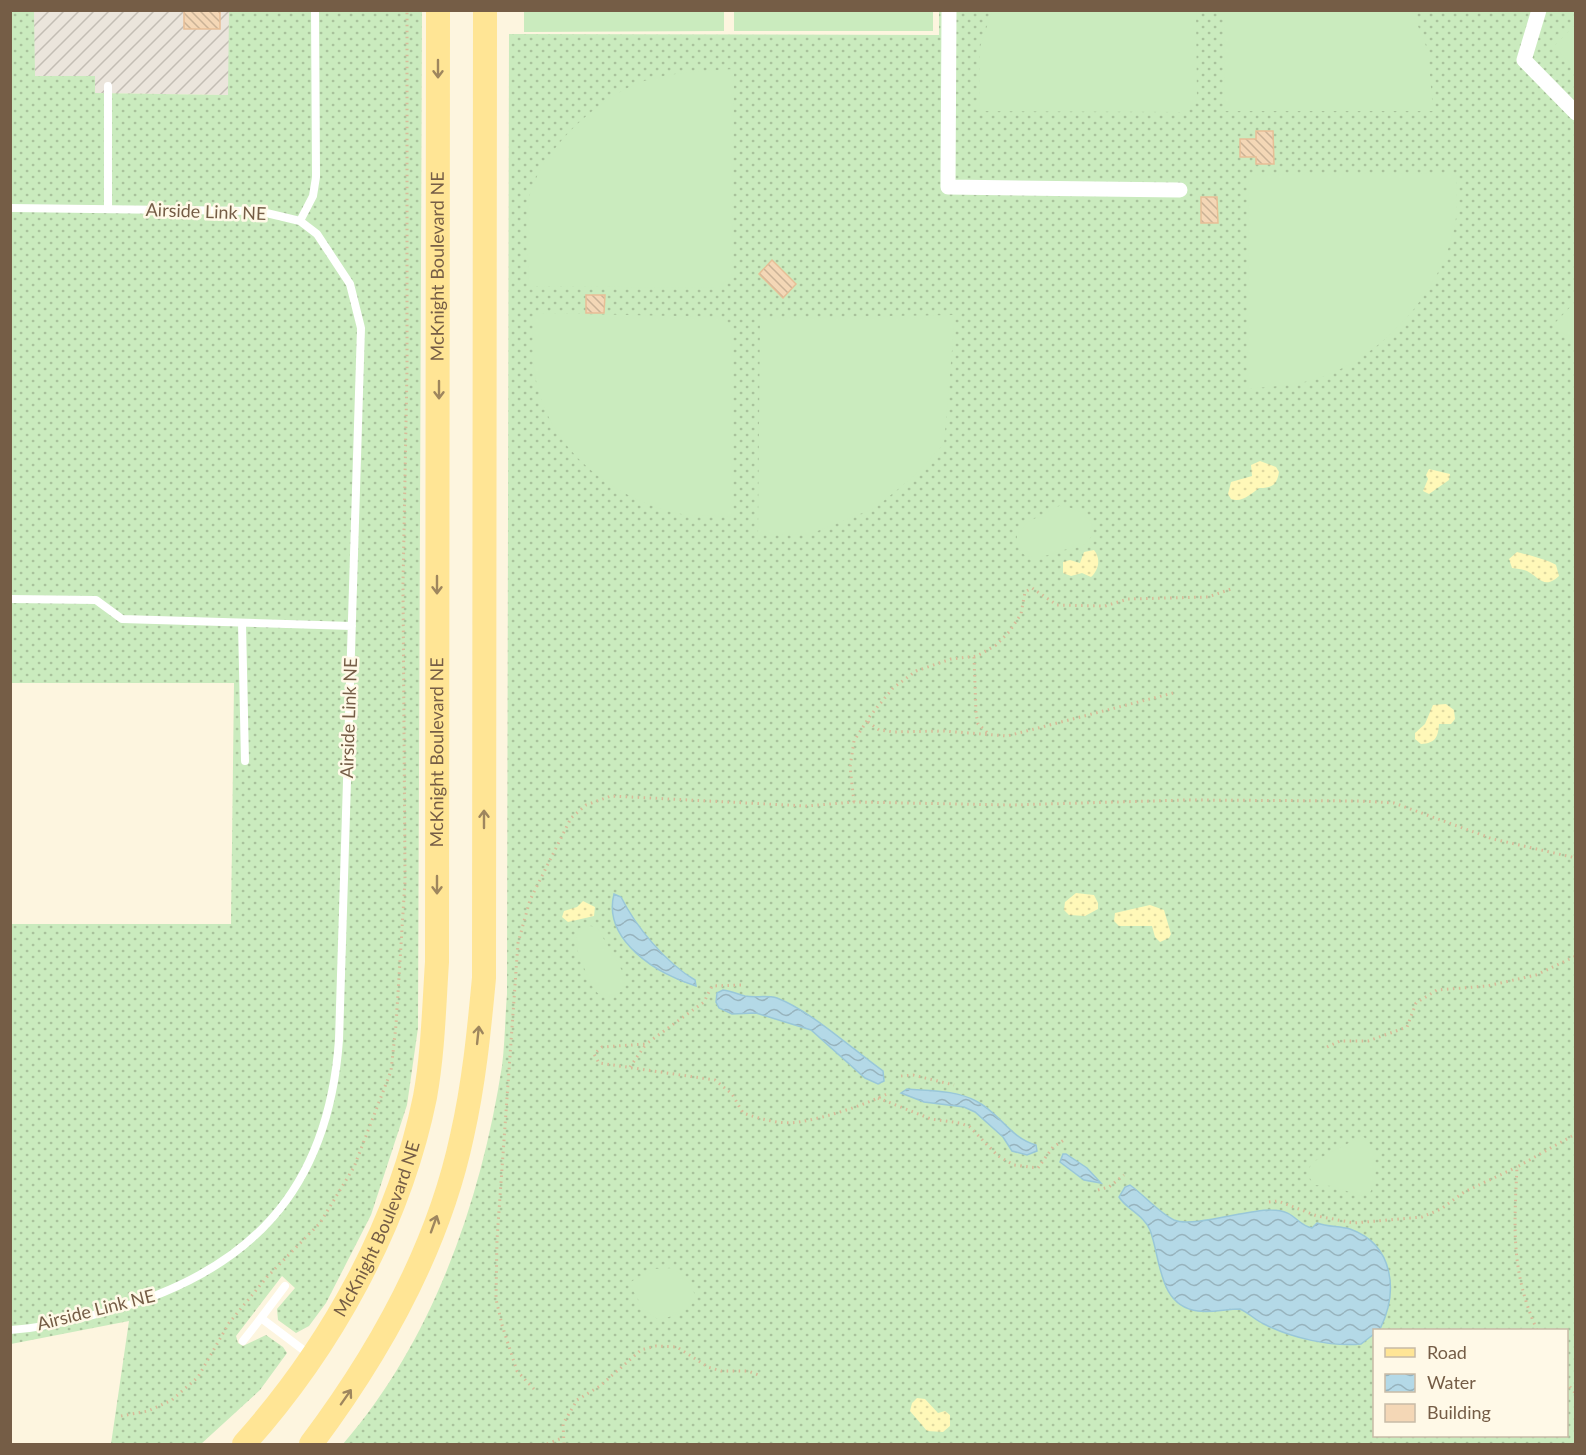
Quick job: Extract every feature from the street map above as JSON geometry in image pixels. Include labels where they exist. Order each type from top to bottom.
[{"type":"main road","name":"McKnight Boulevard NE","points":[[244,1444],[280,1404],[343,1306],[393,1203],[412,1146],[425,1096],[433,1034],[437,962],[438,10]]},
{"type":"main road","points":[[311,1444],[349,1393],[384,1334],[422,1258],[462,1138],[474,1073],[484,978],[485,10]]},
{"type":"main road","points":[[225,1444],[261,1412],[280,1404]]},
{"type":"street","points":[[949,10],[948,187],[1180,190]]},
{"type":"street","points":[[1539,10],[1524,60],[1575,113]]},
{"type":"lane","points":[[300,220],[313,196],[316,177],[315,10]]},
{"type":"lane","points":[[108,86],[108,209]]},
{"type":"lane","name":"Airside Link NE","points":[[10,208],[258,211],[300,220],[317,234],[350,284],[361,328],[336,1080],[324,1129],[303,1174],[286,1201],[260,1231],[236,1253],[210,1271],[136,1303],[86,1317],[10,1330]]},
{"type":"lane","points":[[10,600],[96,600],[122,619],[352,626]]},
{"type":"lane","points":[[242,623],[245,761]]},
{"type":"lane","points":[[243,1341],[285,1286]]},
{"type":"lane","points":[[261,1318],[312,1356]]},
{"type":"path","points":[[121,1416],[148,1411],[172,1400],[198,1377],[229,1323],[267,1277],[320,1223],[354,1167],[391,1071],[405,881],[403,585],[407,370],[407,10]]},
{"type":"path","points":[[854,802],[850,767],[854,741],[893,688],[916,671],[951,659],[974,657],[996,645],[1010,632],[1021,614],[1025,592],[1032,588],[1057,605],[1105,606],[1128,599],[1208,597],[1234,588]]},
{"type":"path","points":[[974,657],[978,724],[990,735]]},
{"type":"path","points":[[868,721],[879,730],[894,732],[944,731],[1007,736],[1173,693]]},
{"type":"path","points":[[534,1389],[517,1371],[496,1299],[497,1239],[521,924],[530,900],[571,818],[586,805],[612,796],[806,806],[854,802],[1011,805],[1187,800],[1394,803],[1493,839],[1575,858]]},
{"type":"path","points":[[1327,1047],[1340,1041],[1368,1041],[1407,1027],[1416,1003],[1437,990],[1487,986],[1536,975],[1575,956]]},
{"type":"path","points":[[630,1067],[646,1044],[704,1002],[712,986],[741,985]]},
{"type":"path","points":[[646,1044],[602,1047],[594,1054],[598,1063],[715,1080],[732,1094],[743,1113],[767,1121],[798,1123],[889,1093]]},
{"type":"path","points":[[901,1076],[913,1075],[954,1085]]},
{"type":"path","points":[[878,1098],[931,1119],[960,1123],[970,1127],[998,1156],[1014,1165],[1038,1168],[1053,1147],[1064,1140]]},
{"type":"path","points":[[1269,1202],[1278,1201],[1317,1216],[1353,1223],[1422,1217],[1441,1209],[1464,1192],[1517,1167],[1572,1136]]},
{"type":"path","points":[[1517,1167],[1513,1242],[1517,1268],[1537,1329]]},
{"type":"path","points":[[1098,1190],[1109,1187],[1124,1175]]},
{"type":"path","points":[[564,1444],[563,1424],[577,1400],[600,1386],[641,1350],[666,1345],[677,1347],[697,1361],[714,1369],[748,1371],[761,1376]]},
{"type":"path","points":[[547,1444],[562,1438]]},
{"type":"shaded area","points":[[34,11],[229,11],[229,95],[95,93],[95,76],[34,76]]},
{"type":"green space","points":[[939,10],[1575,11],[1575,1444],[343,1444],[375,1403],[403,1360],[448,1267],[481,1167],[502,1066],[507,994],[509,34],[939,35]]},
{"type":"green space","points":[[11,11],[34,11],[35,76],[95,76],[95,93],[228,95],[229,11],[422,11],[418,1028],[407,1105],[371,1215],[326,1303],[309,1326],[296,1333],[278,1320],[277,1309],[295,1288],[282,1276],[236,1336],[238,1343],[243,1346],[266,1335],[283,1347],[287,1353],[260,1390],[201,1444],[111,1444],[129,1321],[11,1344],[10,924],[231,924],[234,683],[11,683]]},
{"type":"green space","points":[[524,11],[724,11],[724,31],[524,32]]},
{"type":"green space","points":[[734,11],[933,11],[933,31],[734,31]]},
{"type":"green space","points":[[992,11],[1196,11],[1197,100],[1182,112],[979,111],[980,47]]},
{"type":"green space","points":[[1224,11],[1412,11],[1428,51],[1433,111],[1225,111]]},
{"type":"green space","points":[[1575,25],[1575,68],[1554,46]]},
{"type":"green space","points":[[734,69],[732,277],[717,288],[529,286],[527,230],[529,199],[535,181],[545,163],[573,128],[608,99],[644,81],[677,74]]},
{"type":"green space","points":[[1457,173],[1456,218],[1441,266],[1413,311],[1395,330],[1354,362],[1322,377],[1291,384],[1247,389],[1249,175]]},
{"type":"green space","points":[[1575,302],[1575,343],[1553,325]]},
{"type":"green space","points":[[533,313],[722,317],[732,329],[732,517],[675,513],[643,502],[599,476],[579,459],[549,418],[540,394],[533,361]]},
{"type":"green space","points":[[955,315],[944,444],[914,476],[875,508],[810,534],[758,535],[760,318]]},
{"type":"green space","points":[[1059,506],[1074,509],[1087,517],[1093,529],[1092,536],[1079,547],[1040,557],[1026,555],[1018,544],[1017,534],[1028,522]]},
{"type":"green space","points":[[591,926],[598,929],[624,974],[625,989],[609,997],[595,990],[578,949],[579,928]]},
{"type":"green space","points":[[1362,1136],[1367,1140],[1374,1154],[1375,1171],[1370,1193],[1361,1196],[1332,1186],[1314,1185],[1308,1175],[1311,1163]]},
{"type":"green space","points":[[674,1268],[690,1284],[697,1299],[682,1313],[659,1320],[644,1310],[629,1283],[652,1269]]},
{"type":"sand","points":[[1260,461],[1276,467],[1279,472],[1275,483],[1259,488],[1243,499],[1231,499],[1228,494],[1231,482],[1252,476],[1251,465]]},
{"type":"sand","points":[[1429,469],[1450,474],[1449,480],[1429,494],[1423,491]]},
{"type":"sand","points":[[1094,550],[1098,557],[1098,564],[1091,577],[1082,573],[1071,576],[1063,573],[1063,562],[1070,560],[1080,563],[1084,552]]},
{"type":"sand","points":[[1517,552],[1553,563],[1556,565],[1559,576],[1545,582],[1527,571],[1512,568],[1509,559]]},
{"type":"sand","points":[[1446,704],[1454,710],[1455,719],[1451,724],[1439,724],[1433,741],[1421,744],[1415,739],[1415,733],[1425,724],[1433,705]]},
{"type":"sand","points":[[1076,893],[1094,895],[1098,909],[1085,916],[1069,915],[1064,910],[1065,902]]},
{"type":"sand","points":[[583,901],[595,907],[594,916],[568,922],[562,917],[564,911],[577,907]]},
{"type":"sand","points":[[1150,905],[1164,910],[1171,934],[1169,938],[1160,942],[1155,937],[1152,926],[1119,926],[1114,921],[1115,913]]},
{"type":"sand","points":[[917,1398],[925,1399],[938,1413],[945,1411],[950,1415],[950,1426],[943,1432],[927,1431],[910,1411],[912,1403]]},
{"type":"water","points":[[614,894],[621,897],[653,943],[673,964],[695,980],[696,986],[665,973],[636,953],[616,926],[613,911]]},
{"type":"water","points":[[723,990],[745,996],[773,997],[790,1004],[817,1021],[883,1071],[884,1081],[878,1084],[865,1078],[811,1030],[756,1013],[732,1014],[719,1008],[716,1002],[717,993]]},
{"type":"water","points":[[907,1089],[968,1097],[992,1112],[1019,1137],[1036,1145],[1037,1151],[1027,1155],[1012,1151],[1003,1137],[975,1112],[964,1107],[924,1102],[901,1093]]},
{"type":"water","points":[[1063,1154],[1087,1168],[1101,1183],[1084,1180],[1060,1162]]},
{"type":"water","points":[[1130,1185],[1163,1213],[1174,1220],[1183,1222],[1271,1210],[1286,1212],[1302,1224],[1312,1228],[1317,1223],[1350,1229],[1365,1236],[1384,1258],[1389,1272],[1389,1300],[1380,1329],[1373,1329],[1373,1335],[1361,1344],[1337,1344],[1286,1333],[1261,1322],[1240,1309],[1198,1311],[1185,1307],[1168,1291],[1147,1225],[1119,1197],[1125,1187]]},
{"type":"building","points":[[184,10],[220,10],[220,29],[184,29]]},
{"type":"building","points":[[1256,131],[1273,131],[1274,164],[1256,164],[1256,157],[1240,157],[1240,139],[1256,139]]},
{"type":"building","points":[[1201,197],[1217,197],[1218,223],[1201,223]]},
{"type":"building","points":[[772,260],[796,284],[783,298],[759,274]]},
{"type":"building","points":[[586,295],[605,295],[604,313],[586,313]]}]
